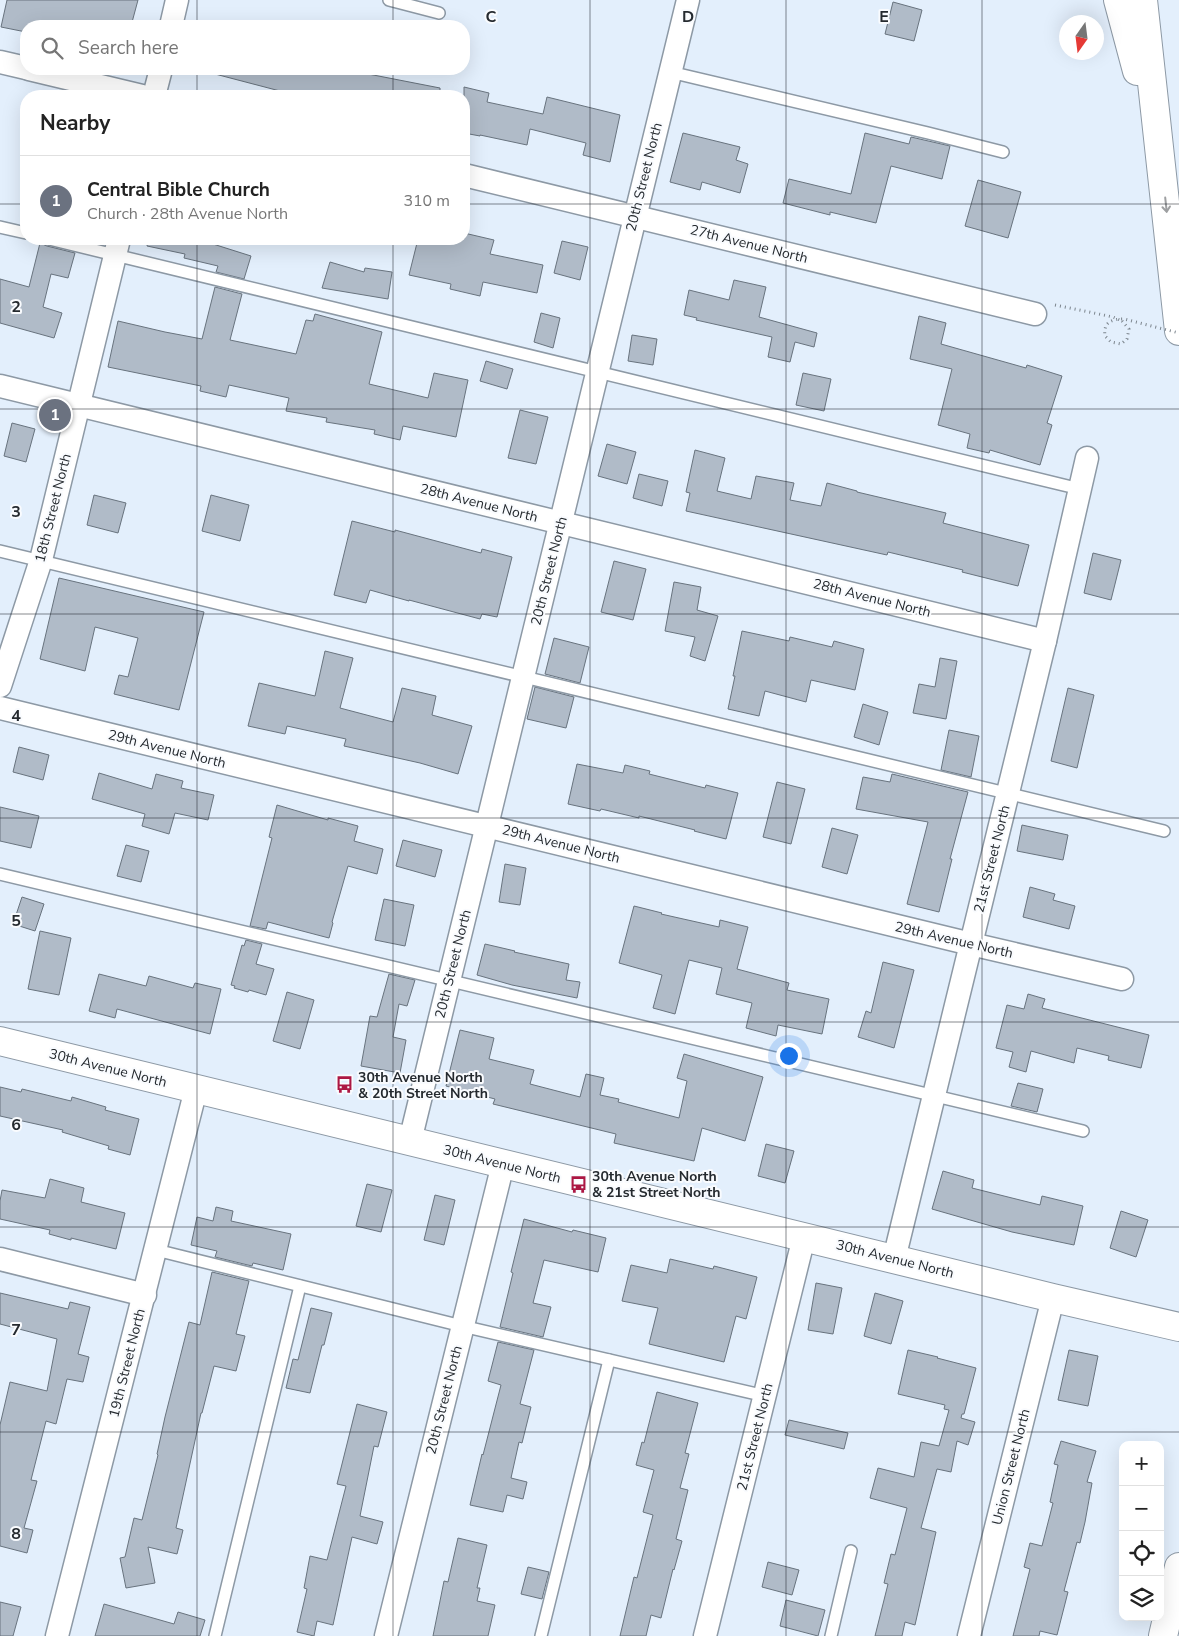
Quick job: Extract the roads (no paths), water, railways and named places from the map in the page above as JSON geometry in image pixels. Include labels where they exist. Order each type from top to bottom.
[{"type":"main road","points":[[1118,0],[1162,164]]},
{"type":"main road","points":[[1143,0],[1179,332]]},
{"type":"main road","name":"30th Avenue North","points":[[0,1041],[1053,1298],[1179,1326]]},
{"type":"main road","points":[[1163,1636],[1179,1568]]},
{"type":"street","points":[[172,20],[177,0]]},
{"type":"street","name":"20th Street North","points":[[410,1141],[688,0]]},
{"type":"street","points":[[0,62],[20,66]]},
{"type":"street","points":[[56,75],[118,90]]},
{"type":"street","points":[[156,90],[159,75]]},
{"type":"street","name":"27th Avenue North","points":[[470,176],[1035,314]]},
{"type":"street","name":"18th Street North","points":[[0,686],[41,560],[117,247]]},
{"type":"street","name":"28th Avenue North","points":[[0,386],[1045,640]]},
{"type":"street","name":"21st Street North","points":[[894,1259],[1045,640],[1087,458]]},
{"type":"street","name":"29th Avenue North","points":[[0,708],[1122,980]]},
{"type":"street","name":"19th Street North","points":[[57,1636],[196,1089]]},
{"type":"street","name":"20th Street North","points":[[386,1636],[502,1164]]},
{"type":"street","name":"21st Street North","points":[[706,1636],[804,1237]]},
{"type":"street","points":[[0,1259],[145,1295]]},
{"type":"street","name":"Union Street North","points":[[970,1636],[1053,1298]]},
{"type":"lane","points":[[389,0],[439,13]]},
{"type":"lane","points":[[670,72],[928,132],[1003,152]]},
{"type":"lane","points":[[0,227],[20,232]]},
{"type":"lane","points":[[100,245],[117,247],[597,371],[1080,489]]},
{"type":"lane","points":[[0,550],[1164,831]]},
{"type":"lane","points":[[0,874],[1084,1131]]},
{"type":"lane","points":[[156,1250],[462,1326],[765,1396]]},
{"type":"lane","points":[[215,1636],[300,1286]]},
{"type":"lane","points":[[541,1636],[609,1360]]},
{"type":"lane","points":[[831,1636],[851,1551]]},
{"type":"place","name":"Central Bible Church","points":[[55,415]]},
{"type":"place","name":"30th Avenue North & 20th Street North","points":[[344,1085]]},
{"type":"place","name":"30th Avenue North & 21st Street North","points":[[578,1184]]}]
